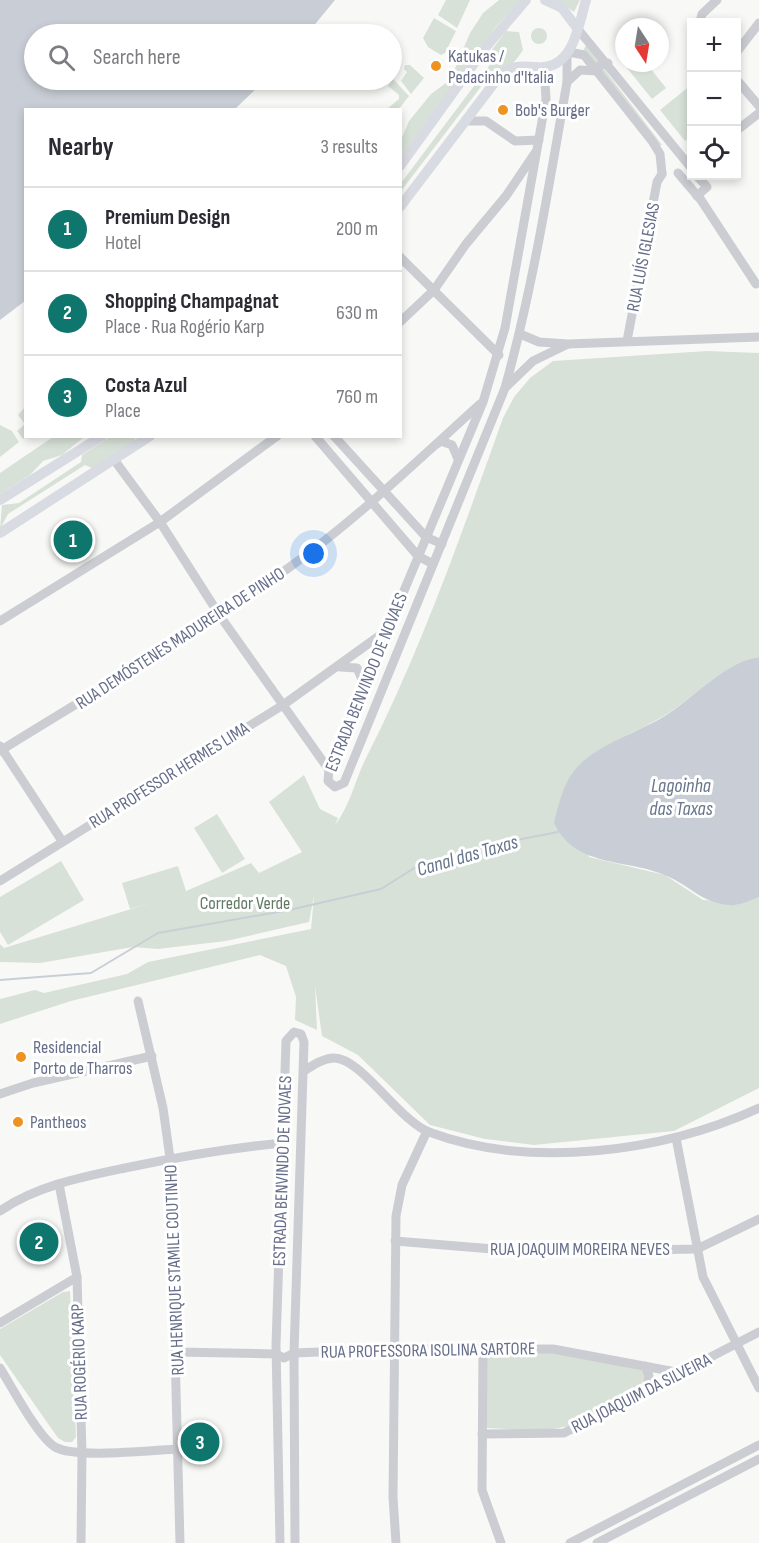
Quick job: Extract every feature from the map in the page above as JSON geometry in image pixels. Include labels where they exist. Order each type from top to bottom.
[{"type":"main road","points":[[402,163],[485,48],[523,2],[533,0]]},
{"type":"main road","points":[[545,0],[562,8],[577,28]]},
{"type":"main road","points":[[402,204],[501,74],[516,66],[551,66],[568,54],[586,0]]},
{"type":"main road","points":[[0,500],[99,438]]},
{"type":"main road","points":[[0,533],[115,461],[147,438]]},
{"type":"street","points":[[701,18],[717,0]]},
{"type":"street","points":[[741,46],[759,23]]},
{"type":"street","points":[[577,28],[608,63],[687,162]]},
{"type":"street","points":[[568,54],[581,52],[606,82],[660,154],[662,174],[678,173],[687,168]]},
{"type":"street","name":"ESTRADA BENVINDO DE NOVAES","points":[[533,67],[545,82],[546,90],[529,201],[499,355],[483,402],[329,770],[329,784],[335,787],[342,786],[505,388],[520,334],[538,250],[567,82],[568,54]]},
{"type":"street","points":[[597,71],[600,65],[608,63]]},
{"type":"street","points":[[567,82],[580,70],[597,71]]},
{"type":"street","points":[[606,82],[612,80],[615,73]]},
{"type":"street","points":[[741,85],[759,106]]},
{"type":"street","points":[[741,127],[759,113]]},
{"type":"street","points":[[402,320],[434,290],[466,244],[506,196],[538,145],[515,141],[486,121],[467,121]]},
{"type":"street","points":[[660,154],[672,145]]},
{"type":"street","points":[[678,173],[698,196],[756,284]]},
{"type":"street","name":"RUA LUÍS IGLESIAS","points":[[627,341],[657,182],[662,174]]},
{"type":"street","points":[[698,196],[707,187],[701,180]]},
{"type":"street","points":[[506,196],[518,193],[529,201]]},
{"type":"street","points":[[402,259],[499,355]]},
{"type":"street","points":[[520,334],[539,342],[568,344],[759,337]]},
{"type":"street","points":[[505,388],[533,361],[568,344]]},
{"type":"street","name":"RUA DEMÓSTENES MADUREIRA DE PINHO","points":[[1,749],[220,616],[289,568],[384,491],[483,402]]},
{"type":"street","points":[[0,621],[160,522],[274,438]]},
{"type":"street","points":[[317,438],[418,556],[433,564]]},
{"type":"street","points":[[336,438],[426,537],[442,544]]},
{"type":"street","points":[[435,445],[447,442],[455,450],[458,459]]},
{"type":"street","points":[[115,461],[160,522],[220,616],[329,770]]},
{"type":"street","name":"RUA PROFESSOR HERMES LIMA","points":[[0,881],[283,705],[338,668],[387,630]]},
{"type":"street","points":[[338,668],[352,666],[357,668],[364,684]]},
{"type":"street","points":[[1,749],[62,841]]},
{"type":"street","name":"RUA HENRIQUE STAMILE COUTINHO","points":[[138,1001],[152,1056],[170,1158],[177,1352],[180,1543]]},
{"type":"street","name":"ESTRADA BENVINDO DE NOVAES","points":[[280,1543],[276,1350],[286,1041],[294,1032],[303,1038],[304,1071],[294,1350],[296,1543]]},
{"type":"street","points":[[0,1094],[33,1083],[152,1056]]},
{"type":"street","points":[[304,1071],[325,1059],[348,1061],[403,1113],[427,1131],[512,1151],[542,1153],[588,1151],[676,1138],[711,1128],[759,1108]]},
{"type":"street","points":[[396,1543],[393,1497],[394,1241],[398,1199],[427,1131]]},
{"type":"street","points":[[676,1138],[697,1249],[707,1288],[759,1388]]},
{"type":"street","points":[[0,1211],[18,1200],[59,1184],[205,1151],[283,1143]]},
{"type":"street","name":"RUA ROGÉRIO KARP","points":[[59,1184],[77,1276],[82,1453],[81,1543]]},
{"type":"street","name":"RUA JOAQUIM MOREIRA NEVES","points":[[394,1241],[530,1252],[697,1249],[759,1219]]},
{"type":"street","points":[[0,1323],[77,1276]]},
{"type":"street","name":"RUA JOAQUIM DA SILVEIRA","points":[[482,1434],[564,1432],[646,1392],[759,1332]]},
{"type":"street","points":[[276,1350],[288,1343],[294,1350]]},
{"type":"street","points":[[483,1348],[484,1500],[501,1543]]},
{"type":"street","name":"RUA PROFESSORA ISOLINA SARTORE","points":[[177,1352],[276,1350],[284,1358],[294,1350],[483,1348],[569,1350],[681,1373]]},
{"type":"street","points":[[645,1366],[649,1376],[646,1392]]},
{"type":"street","points":[[0,1368],[48,1441],[63,1450],[82,1453],[179,1449]]},
{"type":"street","points":[[570,1543],[759,1445]]},
{"type":"street","points":[[597,1543],[759,1459]]},
{"type":"green space","points":[[446,0],[470,0],[457,28],[438,15]]},
{"type":"green space","points":[[499,0],[520,0],[495,28],[402,155],[402,138],[409,121],[431,94],[450,80],[470,33],[483,13]]},
{"type":"green space","points":[[556,0],[580,0],[574,12]]},
{"type":"green space","points":[[434,18],[456,31],[445,53],[441,55],[428,47],[423,38]]},
{"type":"green space","points":[[539,28],[547,36],[539,44],[531,36]]},
{"type":"green space","points":[[506,31],[519,32],[523,50],[515,61],[495,78],[483,84],[402,190],[402,182],[492,62],[491,51]]},
{"type":"green space","points":[[586,45],[662,145],[658,146],[583,51]]},
{"type":"green space","points":[[405,65],[410,65],[424,78],[411,94],[402,82],[407,72],[404,69]]},
{"type":"green space","points":[[630,72],[653,72],[666,88],[652,99]]},
{"type":"green space","points":[[687,88],[687,139],[685,141],[660,110]]},
{"type":"green space","points":[[402,89],[409,96],[400,108],[388,108],[399,99],[399,95],[393,90]]},
{"type":"green space","name":"Corredor Verde","points":[[707,351],[759,353],[759,657],[746,660],[721,673],[662,717],[601,749],[571,776],[589,857],[665,875],[703,900],[746,902],[759,897],[759,1088],[674,1131],[534,1145],[485,1139],[430,1125],[358,1055],[322,1036],[315,986],[317,1030],[295,1020],[296,997],[286,966],[260,955],[71,1001],[0,1024],[0,999],[35,990],[44,993],[127,974],[148,962],[311,929],[314,896],[309,922],[226,941],[158,949],[133,947],[40,963],[0,962],[0,944],[4,948],[154,902],[130,909],[122,883],[178,866],[186,891],[251,863],[259,873],[302,852],[269,802],[304,775],[320,809],[338,818],[335,825],[349,800],[406,674],[503,418],[514,397],[530,378],[553,361]]},
{"type":"green space","points":[[24,408],[24,423],[18,415]]},
{"type":"green space","points":[[0,425],[12,431],[19,442],[0,457]]},
{"type":"green space","points":[[24,425],[25,438],[23,439],[17,431]]},
{"type":"green space","points":[[52,438],[83,438],[62,455],[43,461],[30,475],[0,494],[0,473]]},
{"type":"green space","points":[[108,438],[135,438],[134,444],[96,470],[85,465],[8,514],[0,529],[2,505],[19,503],[81,462],[82,455]]},
{"type":"green space","points":[[217,814],[245,859],[222,873],[194,828]]},
{"type":"green space","points":[[61,861],[84,900],[8,945],[0,932],[0,897]]},
{"type":"green space","points":[[70,1291],[76,1437],[72,1442],[65,1442],[58,1438],[0,1355],[0,1329],[63,1292]]},
{"type":"green space","points":[[485,1353],[568,1353],[641,1369],[647,1378],[644,1389],[569,1426],[543,1431],[487,1428]]},
{"type":"water","points":[[0,0],[335,0],[315,24],[24,24],[24,90],[255,90],[236,108],[24,108],[24,302],[0,320]]},
{"type":"water","name":"Lagoinha das Taxas","points":[[759,657],[759,897],[736,905],[710,901],[667,876],[652,870],[589,855],[575,848],[564,838],[554,823],[566,785],[579,765],[598,750],[674,710],[721,673],[746,660]]},
{"type":"waterway","name":"Canal das Taxas","points":[[0,980],[91,973],[158,933],[289,910],[381,889],[416,867],[491,845],[558,832]]},
{"type":"place","name":"Katukas / Pedacinho d'Italia","points":[[436,66]]},
{"type":"place","name":"Bob's Burger","points":[[503,110]]},
{"type":"place","name":"Premium Design","points":[[73,540]]},
{"type":"place","name":"Residencial Porto de Tharros","points":[[21,1057]]},
{"type":"place","name":"Pantheos","points":[[18,1122]]},
{"type":"place","name":"Shopping Champagnat","points":[[39,1242]]},
{"type":"place","name":"Costa Azul","points":[[200,1442]]}]
